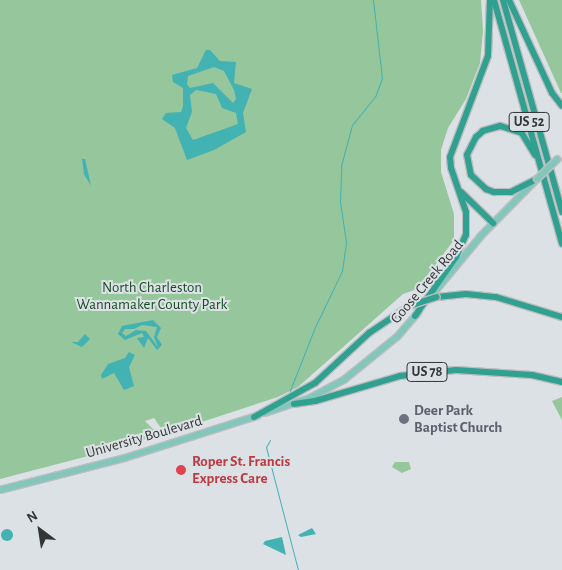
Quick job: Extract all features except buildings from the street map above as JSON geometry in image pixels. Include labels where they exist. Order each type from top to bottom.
[{"type":"highway","name":"US 52","points":[[492,0],[562,244]]},
{"type":"highway","points":[[415,316],[463,244],[467,224],[450,157],[488,56],[492,0]]},
{"type":"highway","name":"US 52","points":[[503,0],[562,212]]},
{"type":"highway","points":[[509,0],[552,93],[562,106]]},
{"type":"highway","points":[[537,179],[511,192],[502,194],[486,189],[471,175],[467,155],[470,144],[491,127],[516,129],[528,140],[547,189]]},
{"type":"highway","points":[[544,143],[562,196]]},
{"type":"highway","points":[[459,189],[493,223]]},
{"type":"highway","name":"US 78","points":[[254,417],[316,383],[369,333],[409,306],[437,297],[466,294],[496,297],[562,316]]},
{"type":"highway","name":"US 78","points":[[294,404],[315,401],[400,376],[437,372],[487,370],[532,375],[562,382]]},
{"type":"main road","name":"Goose Creek Road","points":[[294,404],[358,370],[397,337],[493,223],[560,157]]},
{"type":"main road","name":"University Boulevard","points":[[0,490],[124,458],[294,404]]},
{"type":"green space","name":"North Charleston Wannamaker County Park","points":[[0,0],[481,0],[483,31],[480,63],[466,99],[448,128],[441,150],[441,172],[454,214],[454,240],[417,289],[403,294],[298,387],[278,397],[165,434],[154,418],[145,421],[156,432],[154,436],[119,448],[0,479]]},
{"type":"green space","points":[[519,0],[562,0],[562,93],[561,93]]},
{"type":"green space","points":[[562,397],[562,420],[552,401]]},
{"type":"green space","points":[[395,462],[409,462],[411,469],[402,473],[392,467]]},
{"type":"water","points":[[206,50],[210,50],[220,61],[236,62],[234,83],[252,89],[243,113],[246,132],[214,150],[187,160],[175,128],[162,119],[166,113],[181,112],[183,106],[183,88],[173,82],[172,75],[197,68]],"holes":[[[214,67],[224,71],[234,90],[236,99],[233,103],[213,83],[190,88],[187,84],[188,76]],[[196,90],[216,94],[222,108],[236,113],[238,124],[193,140],[186,128],[192,112],[190,95]]]},
{"type":"water","points":[[82,159],[85,159],[91,186],[84,174]]},
{"type":"water","points":[[153,320],[161,328],[157,337],[162,345],[157,350],[148,338],[144,348],[137,338],[144,337],[142,333],[125,340],[118,334],[122,326]],"holes":[[[142,325],[157,327],[154,337],[158,347],[146,331],[136,330],[126,336],[122,333],[125,329],[134,329]]]},
{"type":"water","points":[[85,334],[90,339],[82,347],[71,342],[78,342]]},
{"type":"water","points":[[129,352],[135,355],[129,367],[134,386],[124,390],[114,373],[102,379],[101,375],[108,364],[125,358]]},
{"type":"water","points":[[312,528],[316,534],[301,537],[298,535]]},
{"type":"water","points":[[7,529],[13,535],[7,541],[1,535]]},
{"type":"water","points":[[282,537],[286,555],[263,544],[265,541]]},
{"type":"waterway","points":[[289,393],[315,327],[342,271],[346,242],[340,202],[341,166],[352,125],[375,97],[382,78],[373,0]]},
{"type":"waterway","points":[[270,440],[266,447],[298,570]]},
{"type":"place","name":"Deer Park Baptist Church","points":[[404,419]]},
{"type":"place","name":"Roper St. Francis Express Care","points":[[181,470]]}]
